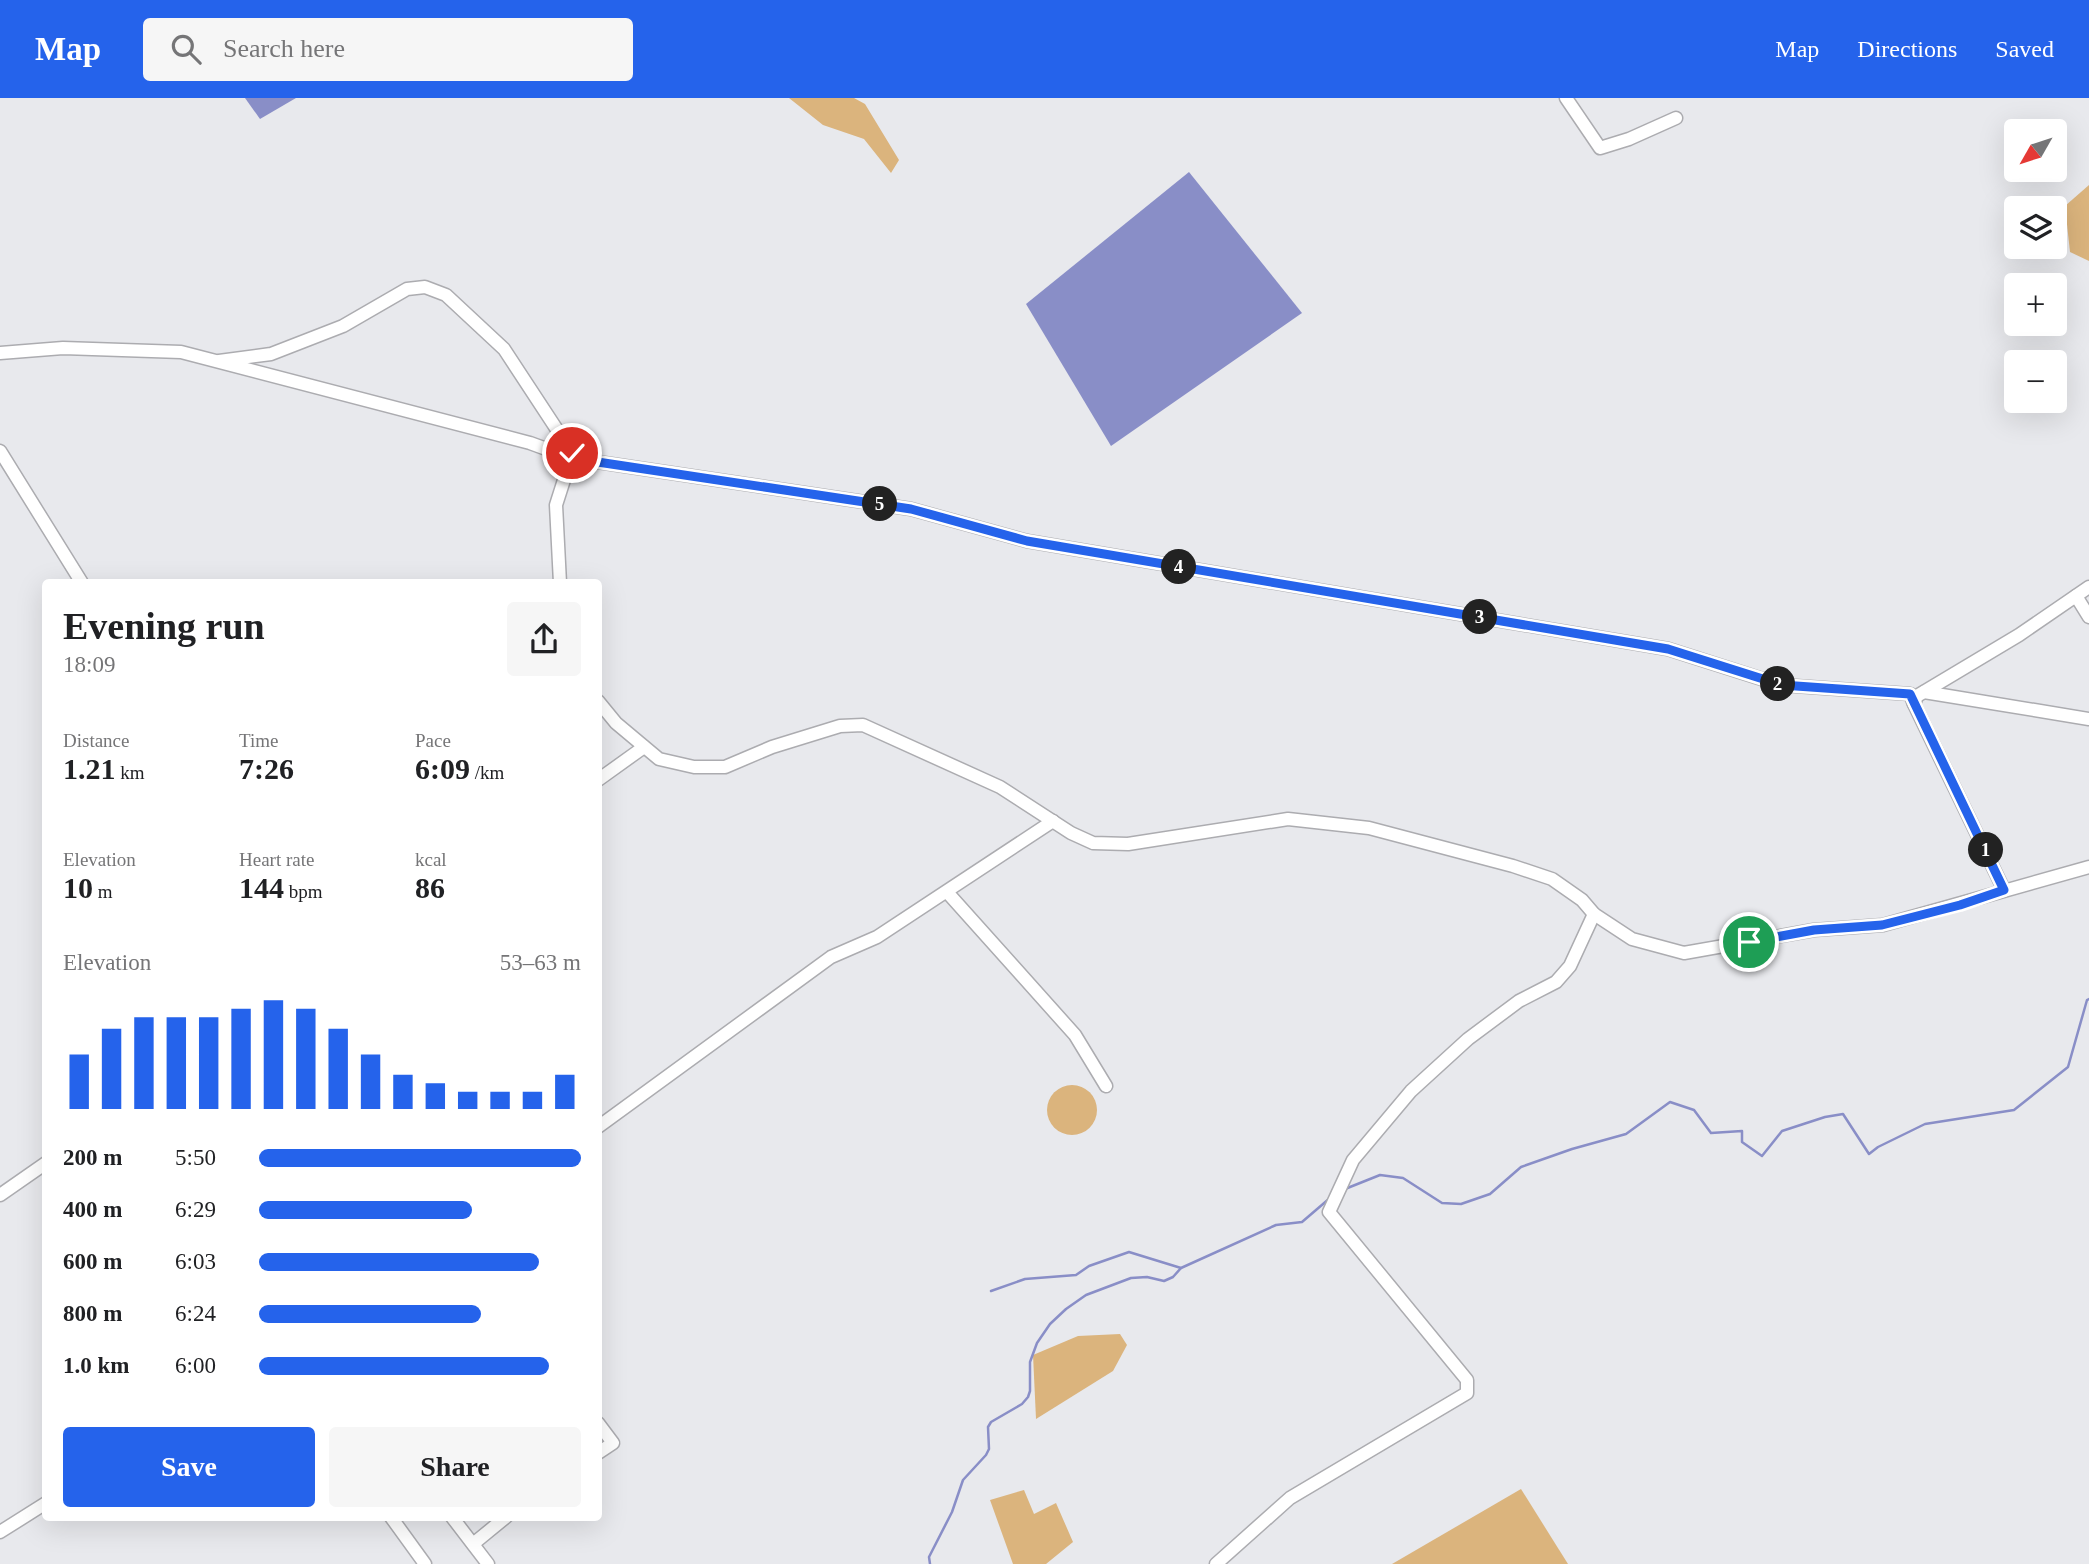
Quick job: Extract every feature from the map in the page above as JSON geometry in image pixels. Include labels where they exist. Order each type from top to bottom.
[{"type":"street","points":[[1566,98],[1600,148],[1629,139],[1676,118]]},
{"type":"street","points":[[219,361],[271,354],[343,326],[407,289],[425,287],[446,295],[504,349],[569,448],[571,458],[556,505],[560,579]]},
{"type":"street","points":[[0,353],[63,348],[181,352],[530,443],[571,458],[911,509],[1027,541],[1668,649],[1782,685],[1910,694],[2004,890]]},
{"type":"street","points":[[0,451],[80,579]]},
{"type":"street","points":[[1914,704],[1917,696],[2019,635],[2089,587]]},
{"type":"street","points":[[2076,596],[2089,617]]},
{"type":"street","points":[[1924,692],[2089,719]]},
{"type":"street","points":[[602,707],[616,723],[659,759],[694,767],[725,767],[772,747],[840,726],[863,725],[1000,787],[1071,833],[1093,843],[1128,844],[1288,819],[1368,828],[1513,866],[1552,879],[1581,900],[1594,914],[1632,939],[1684,953],[1814,930],[1882,925],[2089,867]]},
{"type":"street","points":[[602,777],[645,747]]},
{"type":"street","points":[[602,1124],[831,957],[877,937],[1054,821]]},
{"type":"street","points":[[947,892],[1075,1035],[1106,1086]]},
{"type":"street","points":[[1216,1564],[1290,1498],[1467,1393],[1467,1380],[1329,1212],[1353,1160],[1411,1091],[1468,1039],[1519,1001],[1556,982],[1570,966],[1594,914]]},
{"type":"street","points":[[0,1195],[42,1166]]},
{"type":"street","points":[[602,1428],[613,1443],[602,1450]]},
{"type":"street","points":[[0,1532],[42,1506]]},
{"type":"street","points":[[394,1521],[425,1564]]},
{"type":"street","points":[[455,1521],[488,1564]]},
{"type":"street","points":[[473,1544],[501,1521]]},
{"type":"shaded area","points":[[789,98],[854,98],[865,104],[899,160],[891,173],[864,139],[823,125]]},
{"type":"shaded area","points":[[2089,185],[2089,261],[2070,252],[2067,204]]},
{"type":"shaded area","points":[[1072,1085],[1090,1092],[1097,1110],[1090,1128],[1072,1135],[1054,1128],[1047,1110],[1054,1092]]},
{"type":"shaded area","points":[[1120,1334],[1127,1345],[1113,1371],[1036,1419],[1033,1355],[1078,1336]]},
{"type":"shaded area","points":[[1521,1489],[1568,1564],[1392,1564]]},
{"type":"shaded area","points":[[1024,1490],[1034,1514],[1056,1503],[1073,1542],[1046,1564],[1013,1564],[990,1500]]},
{"type":"water","points":[[245,98],[296,98],[260,119]]},
{"type":"water","points":[[1189,172],[1302,313],[1111,446],[1026,304]]},
{"type":"waterway","points":[[1345,1189],[1380,1175],[1403,1178],[1442,1203],[1461,1204],[1490,1194],[1521,1167],[1626,1134],[1670,1102],[1694,1110],[1711,1133],[1742,1131],[1742,1142],[1762,1156],[1782,1131],[1843,1114],[1869,1154],[1925,1124],[2014,1110],[2068,1067],[2089,999]]},
{"type":"waterway","points":[[991,1291],[1025,1279],[1076,1275],[1089,1266],[1129,1252],[1181,1268],[1276,1225],[1302,1222],[1330,1198]]},
{"type":"waterway","points":[[930,1564],[929,1557],[952,1512],[963,1480],[989,1449],[988,1427],[991,1422],[1022,1404],[1028,1397],[1030,1362],[1037,1343],[1050,1324],[1086,1295],[1131,1278],[1147,1277],[1164,1281],[1173,1277],[1181,1268]]},
{"type":"route","points":[[572,453],[571,458],[911,509],[1027,541],[1668,649],[1782,685],[1910,694],[2004,890],[1960,905],[1882,925],[1814,930],[1749,942]]}]
